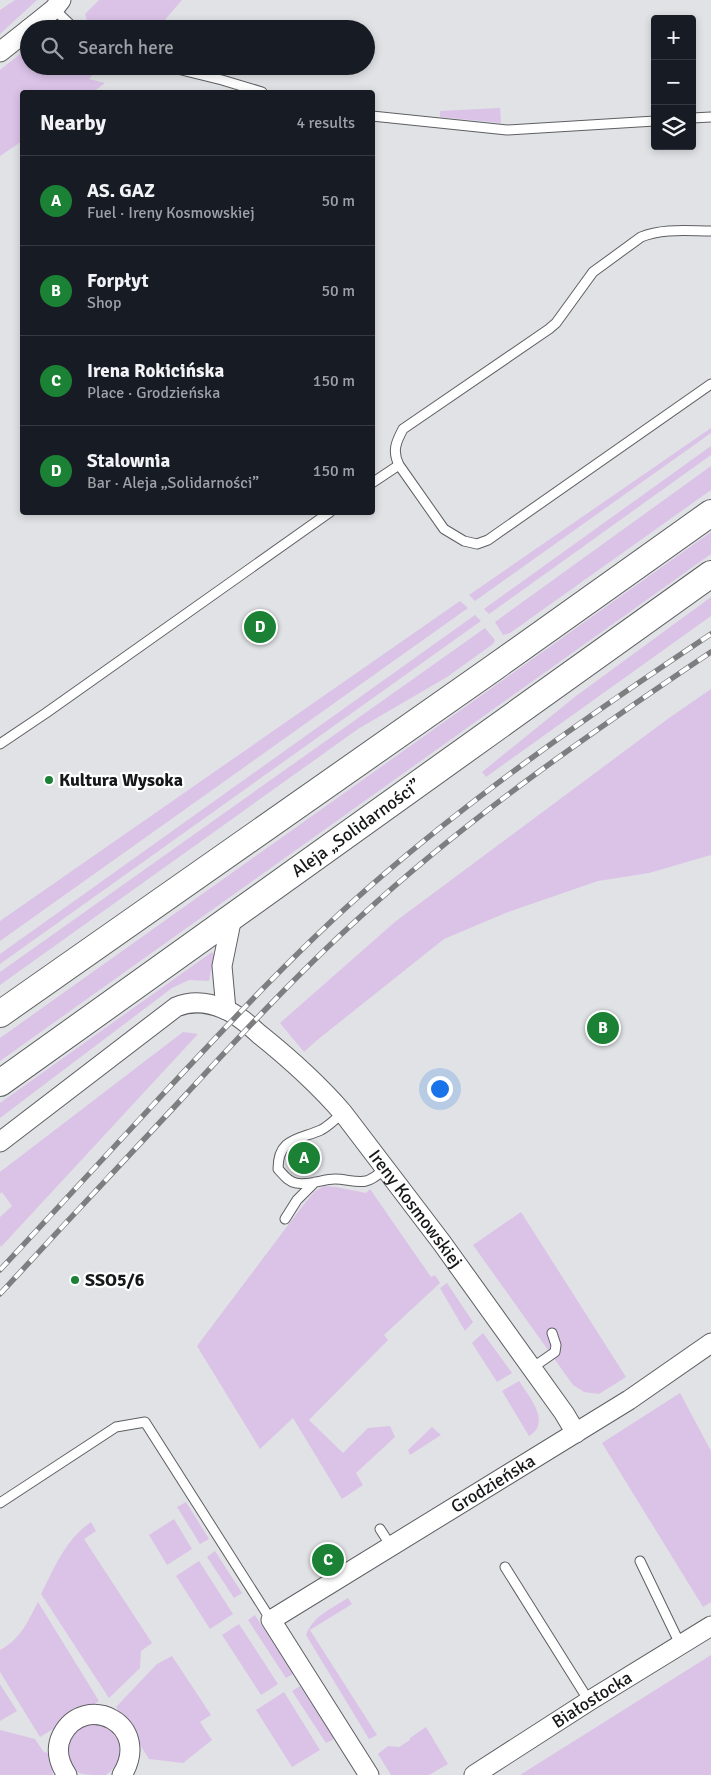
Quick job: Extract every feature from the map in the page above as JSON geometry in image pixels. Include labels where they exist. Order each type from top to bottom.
[{"type":"main road","points":[[0,1014],[711,513]]},
{"type":"main road","name":"Aleja „Solidarności”","points":[[0,1083],[711,574]]},
{"type":"street","points":[[39,20],[58,4]]},
{"type":"street","points":[[0,52],[20,36]]},
{"type":"street","points":[[226,1010],[222,966],[232,917]]},
{"type":"street","name":"Ireny Kosmowskiej","points":[[32,1118],[176,1007],[194,1002],[226,1010],[272,1044],[326,1093],[343,1113],[386,1168],[532,1368],[576,1433]]},
{"type":"street","points":[[0,1135],[32,1118]]},
{"type":"street","points":[[0,1142],[32,1118]]},
{"type":"street","name":"Grodzieńska","points":[[271,1620],[630,1400],[711,1343]]},
{"type":"street","points":[[271,1620],[369,1775]]},
{"type":"street","name":"Białostocka","points":[[474,1775],[711,1626]]},
{"type":"street","points":[[67,1775],[60,1765],[58,1753],[59,1740],[65,1729],[74,1720],[86,1715],[99,1714],[117,1722],[129,1738],[131,1751],[129,1764],[122,1775]]},
{"type":"lane","points":[[58,4],[69,20]]},
{"type":"lane","points":[[202,75],[254,90]]},
{"type":"lane","points":[[375,116],[507,130],[651,121]]},
{"type":"lane","points":[[696,118],[711,117]]},
{"type":"lane","points":[[711,231],[659,231],[641,237],[593,272],[549,329],[403,429],[396,441],[395,456],[399,465],[444,529],[464,541],[477,544],[488,540],[711,384]]},
{"type":"lane","points":[[375,480],[399,465]]},
{"type":"lane","points":[[0,744],[326,515]]},
{"type":"lane","points":[[343,1113],[323,1129],[295,1139],[282,1147],[278,1158],[278,1169],[285,1177],[295,1183],[304,1184],[336,1179],[350,1182],[365,1182],[386,1168]]},
{"type":"lane","points":[[285,1219],[297,1200],[315,1182]]},
{"type":"lane","points":[[285,1202],[297,1200]]},
{"type":"lane","points":[[532,1368],[555,1352],[556,1345],[552,1333]]},
{"type":"lane","points":[[0,1502],[116,1427],[145,1422],[271,1620]]},
{"type":"lane","points":[[380,1530],[391,1546]]},
{"type":"lane","points":[[640,1561],[672,1631],[680,1644]]},
{"type":"lane","points":[[505,1567],[589,1701]]},
{"type":"shaded area","points":[[15,0],[37,0],[0,34],[0,10]]},
{"type":"shaded area","points":[[99,0],[182,0],[165,20],[87,20],[85,14]]},
{"type":"shaded area","points":[[20,54],[20,75],[93,75],[89,79],[105,83],[96,90],[20,90],[20,142],[0,156],[0,70]]},
{"type":"shaded area","points":[[500,108],[501,123],[440,117],[440,111]]},
{"type":"shaded area","points":[[711,428],[711,433],[475,601],[469,595]]},
{"type":"shaded area","points":[[711,446],[711,455],[489,614],[484,609]]},
{"type":"shaded area","points":[[711,466],[711,490],[510,633],[503,635],[495,622]]},
{"type":"shaded area","points":[[711,532],[711,554],[0,1061],[0,1038]]},
{"type":"shaded area","points":[[711,597],[711,616],[486,777],[482,772],[576,696]]},
{"type":"shaded area","points":[[460,601],[468,608],[0,941],[0,921]]},
{"type":"shaded area","points":[[475,615],[481,621],[0,964],[0,954]]},
{"type":"shaded area","points":[[485,628],[495,640],[493,644],[447,677],[358,729],[0,985],[0,972]]},
{"type":"shaded area","points":[[711,689],[711,855],[649,873],[598,881],[508,912],[444,939],[304,1052],[280,1023],[396,921],[669,718]]},
{"type":"shaded area","points":[[212,952],[214,954],[209,981],[189,980],[172,988],[0,1118],[0,1103]]},
{"type":"shaded area","points":[[183,1032],[198,1034],[1,1247],[0,1217],[12,1206],[2,1192],[0,1194],[0,1172]]},
{"type":"shaded area","points":[[324,1186],[366,1193],[370,1189],[431,1277],[435,1275],[440,1283],[384,1335],[388,1340],[309,1420],[343,1453],[368,1428],[390,1426],[395,1437],[356,1473],[363,1485],[342,1499],[293,1418],[260,1449],[197,1346],[301,1208],[314,1192]]},
{"type":"shaded area","points":[[521,1212],[626,1377],[599,1394],[584,1392],[573,1385],[473,1245]]},
{"type":"shaded area","points":[[447,1283],[473,1322],[465,1331],[440,1288]]},
{"type":"shaded area","points":[[483,1333],[512,1373],[497,1382],[472,1343]]},
{"type":"shaded area","points":[[519,1381],[533,1402],[539,1417],[539,1424],[536,1430],[529,1436],[502,1391]]},
{"type":"shaded area","points":[[680,1393],[711,1451],[711,1602],[703,1607],[602,1443]]},
{"type":"shaded area","points":[[432,1427],[441,1435],[410,1455],[408,1450]]},
{"type":"shaded area","points":[[186,1502],[209,1539],[200,1544],[177,1507]]},
{"type":"shaded area","points":[[174,1519],[192,1549],[167,1565],[149,1535]]},
{"type":"shaded area","points":[[91,1522],[96,1531],[84,1539],[152,1643],[141,1651],[140,1668],[109,1698],[41,1594],[67,1546]]},
{"type":"shaded area","points":[[215,1551],[242,1593],[234,1598],[207,1557]]},
{"type":"shaded area","points":[[199,1561],[233,1614],[210,1629],[176,1576]]},
{"type":"shaded area","points":[[348,1598],[352,1604],[310,1630],[377,1735],[369,1739],[306,1635],[309,1628],[318,1618]]},
{"type":"shaded area","points":[[38,1602],[99,1701],[40,1737],[0,1672],[0,1650],[18,1635]]},
{"type":"shaded area","points":[[255,1615],[293,1674],[286,1678],[248,1620]]},
{"type":"shaded area","points":[[239,1624],[278,1684],[261,1695],[222,1635]]},
{"type":"shaded area","points":[[711,1655],[711,1775],[520,1775]]},
{"type":"shaded area","points":[[172,1656],[211,1715],[200,1722],[212,1740],[183,1763],[149,1759],[116,1707],[157,1664]]},
{"type":"shaded area","points":[[0,1684],[17,1711],[0,1721]]},
{"type":"shaded area","points":[[300,1686],[334,1739],[326,1743],[292,1691]]},
{"type":"shaded area","points":[[284,1692],[320,1750],[292,1767],[256,1710]]},
{"type":"shaded area","points":[[104,1723],[117,1733],[120,1739],[121,1751],[118,1762],[106,1775],[87,1774],[76,1771],[71,1762],[66,1743],[80,1724]]},
{"type":"shaded area","points":[[426,1727],[448,1764],[429,1775],[391,1775],[378,1754],[388,1746],[399,1747]]},
{"type":"shaded area","points":[[0,1730],[35,1739],[43,1751],[49,1754],[53,1775],[0,1775]]},
{"type":"railway","points":[[0,1270],[232,1021],[301,950],[349,905],[436,831],[525,763],[617,697],[711,634]]},
{"type":"railway","points":[[0,1294],[222,1055],[360,917],[401,880],[487,811],[620,714],[711,652]]},
{"type":"place","name":"Stalownia","points":[[260,627]]},
{"type":"place","name":"Kultura Wysoka","points":[[49,780]]},
{"type":"place","name":"Forpłyt","points":[[603,1028]]},
{"type":"place","name":"AS. GAZ","points":[[304,1158]]},
{"type":"place","name":"SSO5/6","points":[[75,1280]]},
{"type":"place","name":"Irena Rokicińska","points":[[328,1560]]}]
